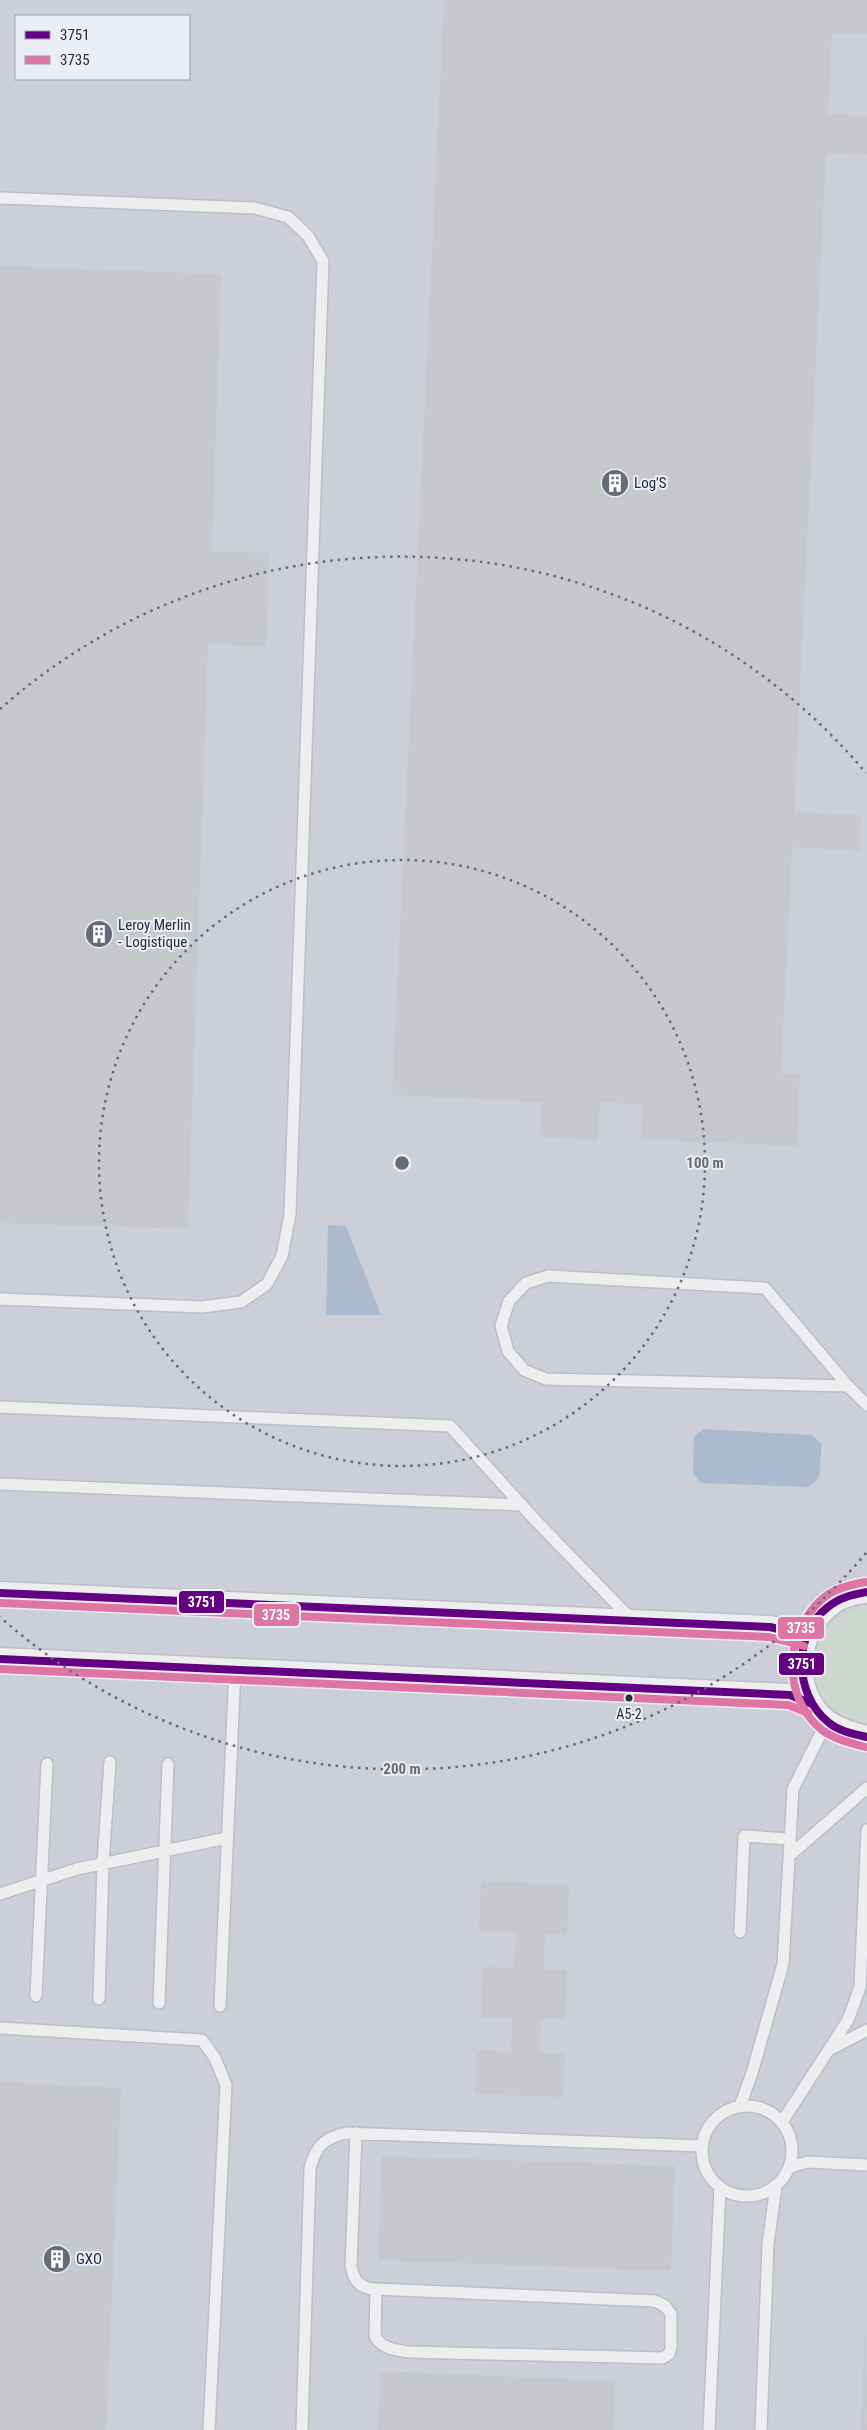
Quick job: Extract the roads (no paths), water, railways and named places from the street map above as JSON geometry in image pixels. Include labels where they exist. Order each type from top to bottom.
[{"type":"street","points":[[867,1592],[838,1600],[819,1616],[806,1636],[801,1659],[803,1683],[812,1704],[827,1721],[846,1732],[867,1737]]},
{"type":"street","points":[[0,1593],[770,1627],[806,1636]]},
{"type":"street","points":[[0,1659],[766,1694],[790,1696],[812,1704]]},
{"type":"lane","points":[[0,198],[255,208],[288,217],[308,236],[323,261],[290,1214],[282,1256],[267,1284],[241,1302],[202,1307],[0,1299]]},
{"type":"lane","points":[[848,1386],[546,1379],[524,1370],[508,1351],[501,1326],[509,1301],[514,1295],[526,1283],[548,1276],[766,1288],[867,1406]]},
{"type":"lane","points":[[0,1407],[450,1426],[522,1505],[634,1622]]},
{"type":"lane","points":[[0,1484],[522,1505]]},
{"type":"lane","points":[[220,2006],[235,1669]]},
{"type":"lane","points":[[740,2106],[752,2073],[782,1964],[793,1789],[827,1721]]},
{"type":"lane","points":[[99,2000],[103,1863],[110,1762]]},
{"type":"lane","points":[[36,1996],[47,1764]]},
{"type":"lane","points":[[159,2002],[168,1764]]},
{"type":"lane","points":[[789,1856],[867,1788]]},
{"type":"lane","points":[[782,2122],[848,2020],[860,1987],[865,1917],[867,1830]]},
{"type":"lane","points":[[740,1932],[744,1836],[790,1839]]},
{"type":"lane","points":[[0,1894],[103,1863],[227,1838]]},
{"type":"lane","points":[[0,2028],[202,2040],[215,2058],[226,2085],[210,2430]]},
{"type":"lane","points":[[829,2050],[867,2030]]},
{"type":"lane","points":[[740,2106],[763,2108],[782,2122],[792,2144],[790,2167],[776,2186],[765,2192],[742,2196],[720,2187],[711,2179],[705,2169],[702,2146],[704,2134],[718,2115],[740,2106]]},
{"type":"lane","points":[[302,2430],[310,2168],[319,2147],[330,2136],[356,2133],[702,2146]]},
{"type":"lane","points":[[356,2133],[351,2266],[353,2277],[359,2285],[367,2289],[376,2289],[655,2301],[665,2306],[671,2314],[672,2348],[662,2358],[409,2352],[388,2348],[378,2342],[375,2336],[376,2289]]},
{"type":"lane","points":[[790,2167],[807,2162],[867,2165]]},
{"type":"lane","points":[[761,2430],[768,2244],[776,2186]]},
{"type":"lane","points":[[709,2430],[720,2187]]},
{"type":"water","points":[[328,1225],[346,1226],[381,1315],[326,1315]]},
{"type":"water","points":[[704,1429],[812,1435],[822,1444],[819,1478],[808,1487],[701,1483],[693,1474],[694,1436]]},
{"type":"place","name":"Log'S","points":[[615,483]]},
{"type":"place","name":"Leroy Merlin - Logistique","points":[[99,934]]},
{"type":"place","name":"A5-2","points":[[629,1698]]},
{"type":"place","name":"GXO","points":[[57,2259]]}]
